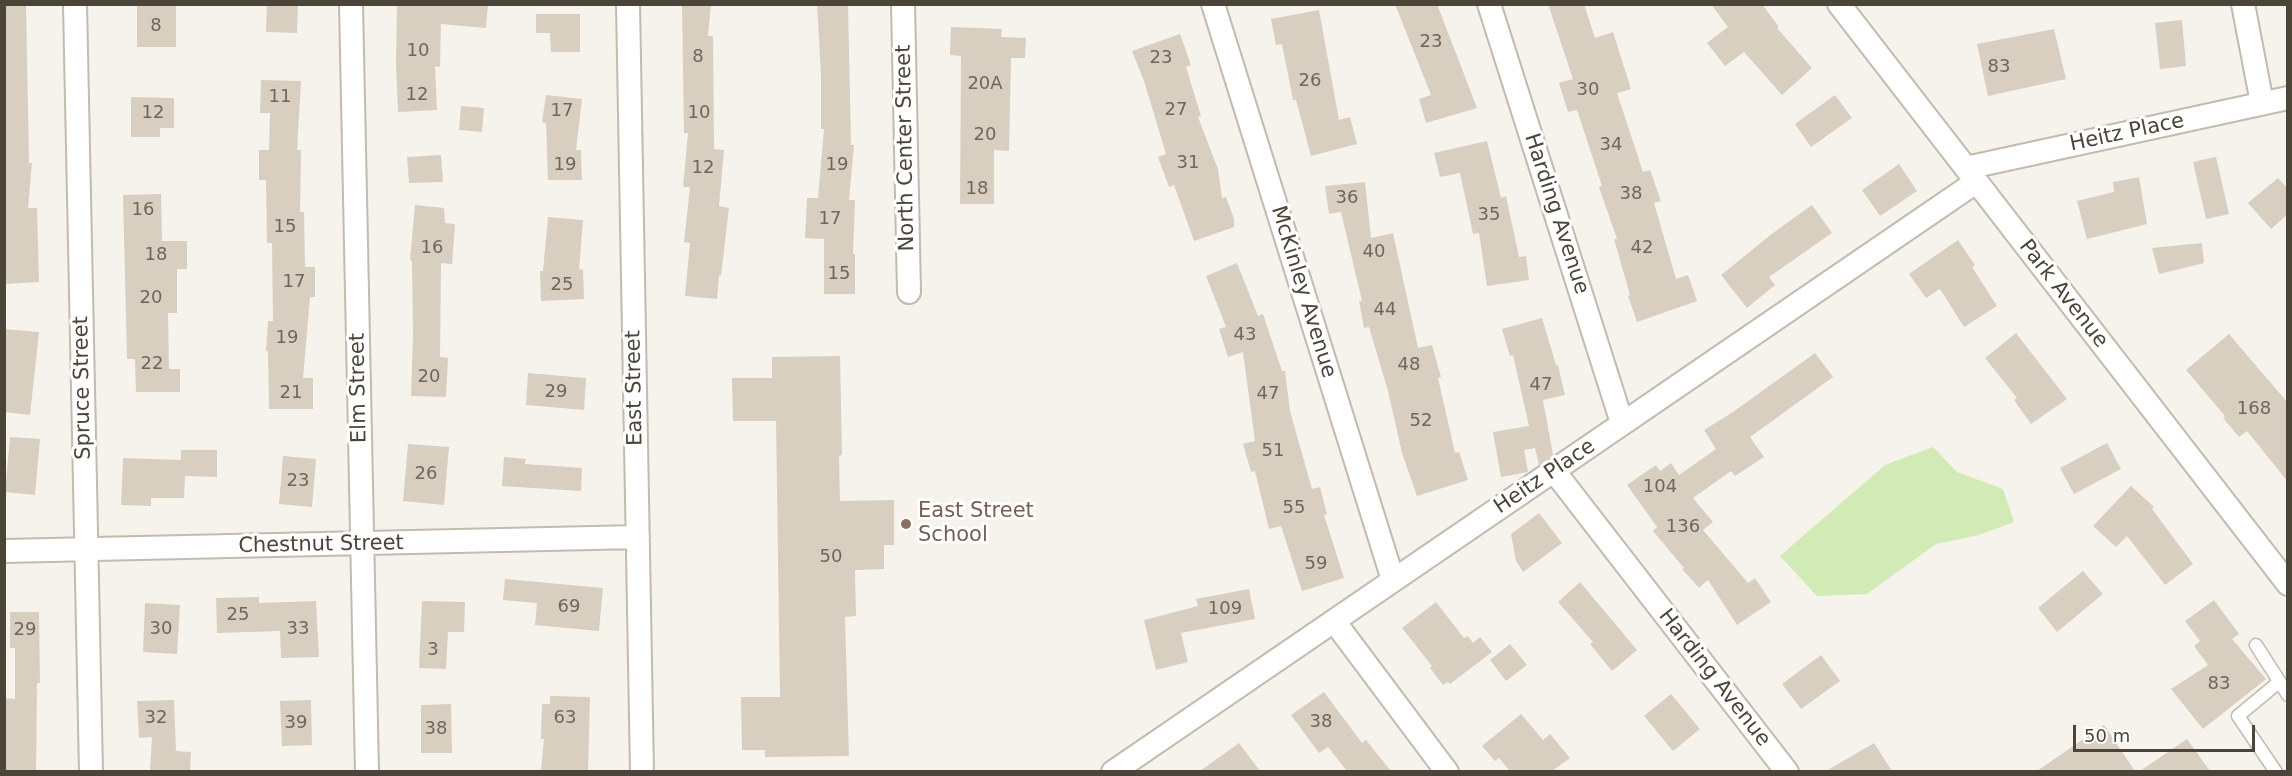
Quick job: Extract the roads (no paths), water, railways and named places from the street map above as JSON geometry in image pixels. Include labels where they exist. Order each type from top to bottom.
[{"type":"street","name":"Spruce Street","points":[[75,4],[91,771]]},
{"type":"street","name":"Elm Street","points":[[351,4],[367,771]]},
{"type":"street","name":"East Street","points":[[628,4],[642,771]]},
{"type":"street","name":"North Center Street","points":[[903,4],[909,292]]},
{"type":"street","name":"McKinley Avenue","points":[[1213,4],[1393,580]]},
{"type":"street","name":"Harding Avenue","points":[[1489,4],[1622,423]]},
{"type":"street","name":"Park Avenue","points":[[1839,4],[2288,584]]},
{"type":"street","points":[[2243,4],[2279,103]]},
{"type":"street","name":"Heitz Place","points":[[1115,771],[1554,471],[1971,175],[2279,103]]},
{"type":"street","name":"Harding Avenue","points":[[1554,471],[1787,771]]},
{"type":"street","name":"Chestnut Street","points":[[4,551],[638,537]]},
{"type":"street","points":[[1334,621],[1447,771]]},
{"type":"lane","points":[[2256,645],[2288,694]]},
{"type":"lane","points":[[2276,771],[2238,716],[2279,682]]},
{"type":"place","name":"East Street School","points":[[906,524]]}]
